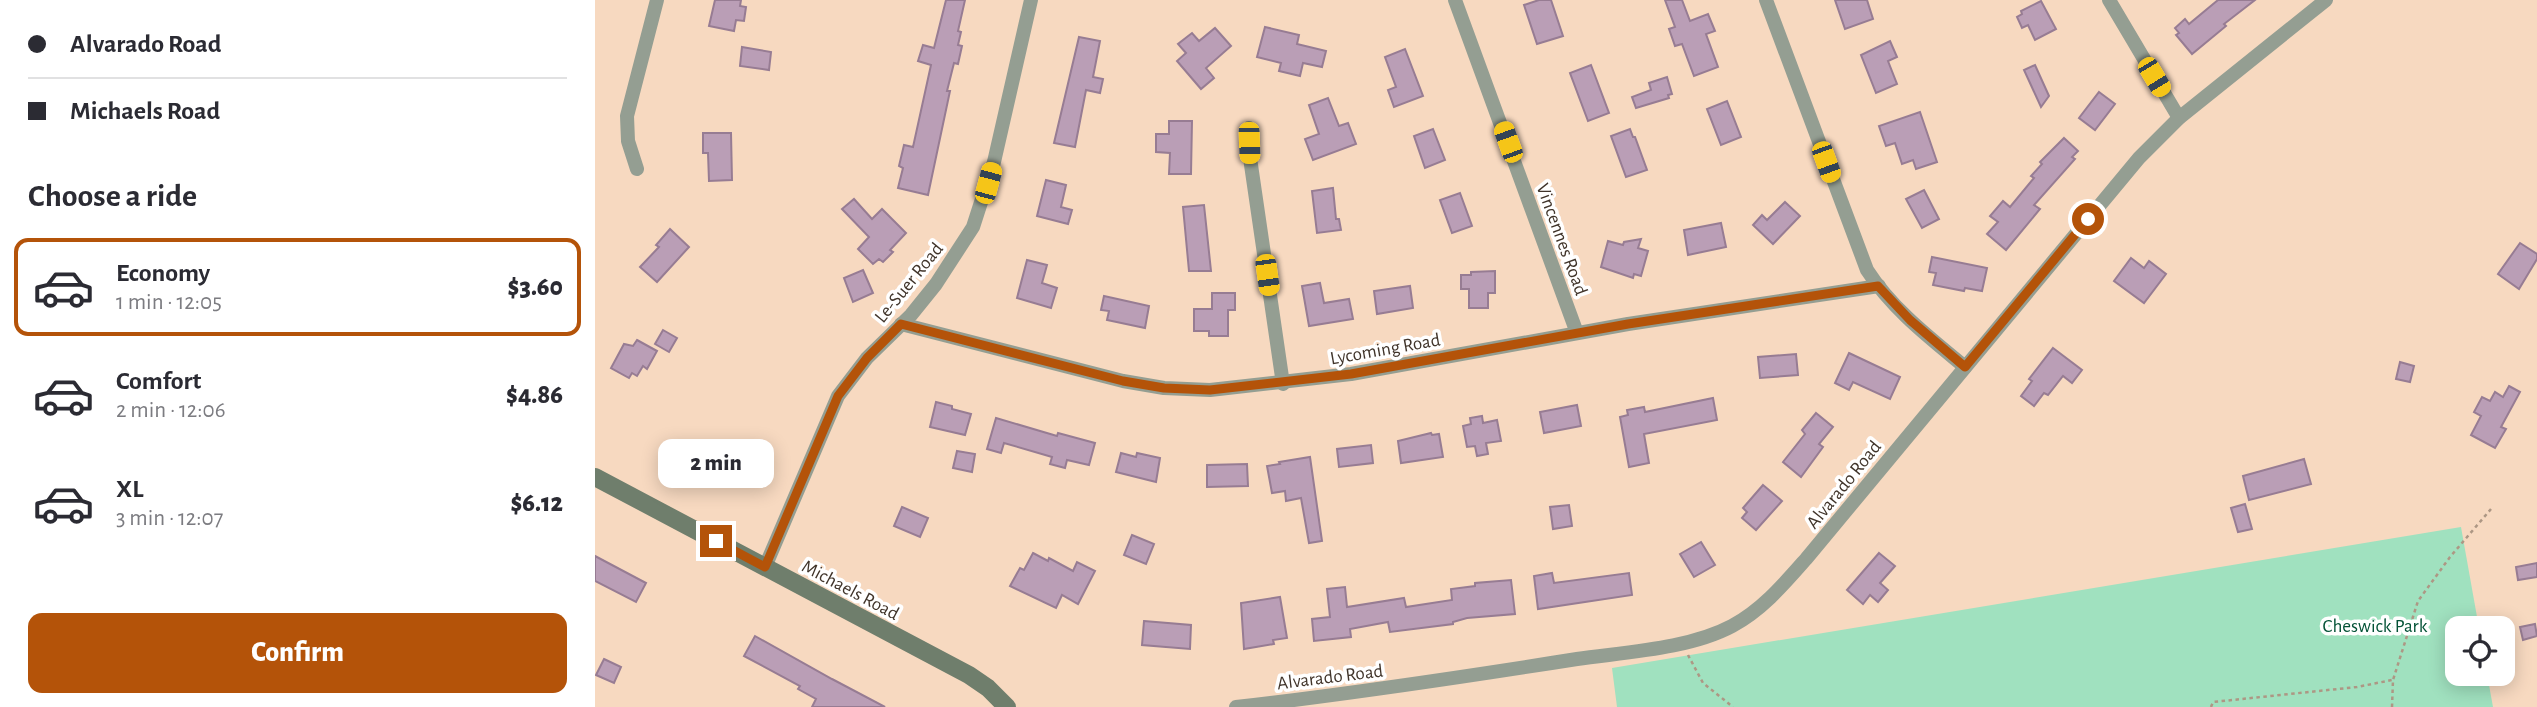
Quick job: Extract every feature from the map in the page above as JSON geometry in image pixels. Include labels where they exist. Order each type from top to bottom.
[{"type":"street","points":[[637,169],[628,141],[627,116],[657,0]]},
{"type":"street","name":"Le-Suer Road","points":[[765,567],[838,396],[862,363],[936,284],[973,227],[982,204],[1031,0]]},
{"type":"street","name":"Vincennes Road","points":[[1455,0],[1577,333]]},
{"type":"street","points":[[1766,0],[1867,270],[1910,320],[1965,367]]},
{"type":"street","points":[[2109,0],[2179,118]]},
{"type":"street","name":"Alvarado Road","points":[[1236,707],[1423,684],[1684,641],[1731,626],[1775,594],[1806,559],[2119,180],[2179,118],[2326,0]]},
{"type":"street","points":[[1249,128],[1250,158],[1283,384]]},
{"type":"street","name":"Lycoming Road","points":[[901,324],[1123,381],[1164,388],[1210,390],[1283,384],[1351,374],[1577,333],[1878,286]]},
{"type":"street","name":"Michaels Road","points":[[595,477],[969,675],[988,688],[1007,707]]},
{"type":"path","points":[[2392,707],[2393,680],[2418,601],[2450,557],[2491,509]]},
{"type":"path","points":[[1684,641],[1689,661],[1703,682],[1733,707]]},
{"type":"path","points":[[2211,707],[2213,702],[2357,687],[2393,680]]},
{"type":"green space","name":"Cheswick Park","points":[[2461,527],[2477,616],[2445,616],[2445,686],[2489,686],[2493,707],[1617,707],[1612,668]]},
{"type":"building","points":[[715,0],[741,0],[740,6],[746,7],[744,21],[736,20],[734,31],[709,26]]},
{"type":"building","points":[[946,0],[965,0],[958,31],[961,32],[958,45],[962,46],[958,64],[954,63],[947,91],[950,91],[928,195],[898,188],[903,168],[899,166],[904,145],[913,147],[931,65],[918,61],[923,45],[934,48]]},
{"type":"building","points":[[1539,0],[1551,0],[1563,36],[1537,44],[1524,5]]},
{"type":"building","points":[[1665,0],[1682,0],[1690,21],[1708,14],[1715,31],[1706,34],[1718,67],[1694,76],[1682,44],[1675,46],[1669,29],[1675,27]]},
{"type":"building","points":[[1835,0],[1867,0],[1873,19],[1845,29]]},
{"type":"building","points":[[2218,0],[2255,0],[2192,54],[2176,35],[2179,33],[2175,28],[2185,19],[2189,24]]},
{"type":"building","points":[[2041,1],[2056,29],[2035,40],[2028,25],[2022,28],[2017,17],[2022,14],[2021,11]]},
{"type":"building","points":[[1265,27],[1299,35],[1297,44],[1326,51],[1322,67],[1303,63],[1300,76],[1279,71],[1281,63],[1257,57]]},
{"type":"building","points":[[1215,28],[1231,46],[1206,68],[1214,78],[1201,89],[1177,61],[1186,53],[1178,44],[1192,33],[1199,41]]},
{"type":"building","points":[[1079,37],[1100,41],[1093,77],[1103,79],[1100,93],[1086,90],[1075,147],[1054,143]]},
{"type":"building","points":[[1890,41],[1897,57],[1888,61],[1897,84],[1876,93],[1861,55]]},
{"type":"building","points":[[742,47],[771,52],[769,70],[740,66]]},
{"type":"building","points":[[1405,49],[1423,96],[1394,107],[1388,90],[1396,87],[1385,57]]},
{"type":"building","points":[[1591,65],[1609,113],[1588,121],[1570,73]]},
{"type":"building","points":[[2035,65],[2049,96],[2041,107],[2024,70]]},
{"type":"building","points":[[1667,77],[1672,94],[1668,95],[1669,98],[1636,108],[1632,97],[1651,90],[1649,83]]},
{"type":"building","points":[[2099,92],[2115,104],[2095,130],[2079,118]]},
{"type":"building","points":[[1328,98],[1339,126],[1348,123],[1356,144],[1313,160],[1305,139],[1319,134],[1309,105]]},
{"type":"building","points":[[1727,101],[1741,137],[1721,145],[1707,109]]},
{"type":"building","points":[[1920,112],[1937,162],[1916,169],[1913,160],[1902,164],[1895,143],[1886,146],[1879,126]]},
{"type":"building","points":[[1169,121],[1192,121],[1191,174],[1169,174],[1170,153],[1156,152],[1156,134],[1169,134]]},
{"type":"building","points":[[1433,129],[1445,160],[1425,168],[1414,136]]},
{"type":"building","points":[[1630,129],[1647,170],[1626,177],[1611,136]]},
{"type":"building","points":[[703,133],[731,133],[732,180],[709,181],[708,153],[703,153]]},
{"type":"building","points":[[2064,138],[2078,151],[2072,157],[2075,159],[2034,205],[2040,209],[2006,250],[1987,234],[1998,222],[1990,216],[2003,201],[2010,207],[2034,178],[2031,176],[2042,164],[2040,162]]},
{"type":"building","points":[[1046,180],[1066,185],[1061,207],[1072,210],[1068,224],[1037,216]]},
{"type":"building","points":[[1333,188],[1336,219],[1339,219],[1341,230],[1317,233],[1312,191]]},
{"type":"building","points":[[1924,190],[1939,219],[1922,228],[1906,199]]},
{"type":"building","points":[[1460,193],[1472,226],[1452,233],[1440,200]]},
{"type":"building","points":[[854,199],[872,219],[882,209],[906,233],[883,262],[879,259],[873,264],[858,249],[869,237],[842,209]]},
{"type":"building","points":[[1785,202],[1800,216],[1773,244],[1753,225],[1762,215],[1767,220]]},
{"type":"building","points":[[1204,205],[1211,271],[1189,271],[1183,207]]},
{"type":"building","points":[[1721,223],[1726,247],[1688,255],[1684,230]]},
{"type":"building","points":[[670,229],[689,247],[657,282],[640,267],[659,247],[656,245]]},
{"type":"building","points":[[1641,239],[1638,248],[1648,251],[1641,276],[1634,274],[1633,278],[1601,267],[1608,241],[1623,245],[1624,242]]},
{"type":"building","points":[[2520,243],[2537,254],[2537,259],[2519,289],[2498,274]]},
{"type":"building","points":[[1932,257],[1987,268],[1982,291],[1965,288],[1964,291],[1933,285],[1936,273],[1929,272]]},
{"type":"building","points":[[2131,258],[2144,268],[2149,261],[2166,274],[2144,303],[2114,281]]},
{"type":"building","points":[[1027,260],[1047,265],[1042,283],[1057,288],[1051,308],[1017,298]]},
{"type":"building","points":[[863,270],[873,293],[853,302],[844,278]]},
{"type":"building","points":[[1495,271],[1495,293],[1488,293],[1488,308],[1469,308],[1469,289],[1461,289],[1461,275]]},
{"type":"building","points":[[1320,283],[1324,303],[1349,299],[1353,319],[1309,326],[1302,286]]},
{"type":"building","points":[[1410,286],[1413,308],[1377,314],[1374,291]]},
{"type":"building","points":[[1212,293],[1235,293],[1235,310],[1228,310],[1228,336],[1209,336],[1209,331],[1194,331],[1194,309],[1212,309]]},
{"type":"building","points":[[1104,296],[1149,306],[1145,328],[1107,320],[1109,311],[1101,310]]},
{"type":"building","points":[[663,330],[677,338],[669,352],[655,344]]},
{"type":"building","points":[[637,340],[657,351],[647,369],[643,366],[637,376],[632,373],[629,378],[611,368],[624,344],[633,346]]},
{"type":"building","points":[[2053,348],[2082,370],[2072,383],[2063,376],[2048,395],[2044,393],[2034,406],[2021,396],[2032,381],[2029,379]]},
{"type":"building","points":[[1849,353],[1900,377],[1890,399],[1853,382],[1849,390],[1835,383]]},
{"type":"building","points":[[1796,354],[1798,375],[1760,378],[1758,357]]},
{"type":"building","points":[[2400,362],[2414,366],[2410,382],[2396,379]]},
{"type":"building","points":[[2509,386],[2520,392],[2501,427],[2506,429],[2495,448],[2471,435],[2481,416],[2474,412],[2482,397],[2490,401],[2495,392],[2503,397]]},
{"type":"building","points":[[1713,398],[1717,420],[1644,434],[1649,463],[1629,467],[1620,417],[1628,415],[1627,410],[1644,407],[1645,412]]},
{"type":"building","points":[[936,402],[971,414],[965,435],[930,427]]},
{"type":"building","points":[[1577,405],[1581,426],[1544,433],[1540,412]]},
{"type":"building","points":[[1816,413],[1833,427],[1819,444],[1823,447],[1801,477],[1783,462],[1805,434],[1802,430]]},
{"type":"building","points":[[1482,416],[1483,423],[1497,420],[1501,441],[1486,443],[1488,454],[1477,456],[1475,446],[1467,447],[1463,426],[1471,424],[1470,418]]},
{"type":"building","points":[[996,418],[1057,436],[1058,433],[1095,443],[1089,465],[1067,460],[1065,468],[1050,464],[1052,457],[1004,443],[1001,453],[987,449]]},
{"type":"building","points":[[1431,433],[1439,434],[1443,457],[1401,463],[1398,441]]},
{"type":"building","points":[[1371,445],[1373,463],[1339,467],[1337,449]]},
{"type":"building","points":[[957,451],[975,454],[972,472],[953,468]]},
{"type":"building","points":[[1121,453],[1160,458],[1156,482],[1116,472]]},
{"type":"building","points":[[1310,457],[1322,541],[1309,543],[1301,498],[1286,501],[1285,491],[1272,493],[1267,466]]},
{"type":"building","points":[[2304,459],[2311,484],[2249,500],[2243,476]]},
{"type":"building","points":[[1247,464],[1248,486],[1207,487],[1207,465]]},
{"type":"building","points":[[1763,485],[1782,501],[1756,530],[1742,518],[1747,512],[1743,508]]},
{"type":"building","points":[[2245,504],[2252,529],[2238,532],[2231,508]]},
{"type":"building","points":[[1569,505],[1572,526],[1553,529],[1550,507]]},
{"type":"building","points":[[902,507],[928,518],[920,537],[894,526]]},
{"type":"building","points":[[1132,535],[1154,544],[1146,564],[1124,555]]},
{"type":"building","points":[[1701,542],[1715,565],[1694,577],[1680,554]]},
{"type":"building","points":[[1033,553],[1073,571],[1077,562],[1095,571],[1078,604],[1062,595],[1056,608],[1010,586],[1020,568],[1024,570]]},
{"type":"building","points":[[1879,553],[1895,566],[1880,583],[1888,590],[1878,602],[1870,595],[1863,604],[1847,590]]},
{"type":"building","points":[[595,556],[646,583],[636,602],[595,581]]},
{"type":"building","points":[[2537,563],[2537,577],[2518,580],[2516,567]]},
{"type":"building","points":[[1552,573],[1554,583],[1629,573],[1632,595],[1538,609],[1534,576]]},
{"type":"building","points":[[1511,580],[1515,614],[1467,618],[1453,624],[1390,632],[1388,622],[1350,629],[1351,637],[1314,641],[1312,619],[1330,617],[1327,589],[1345,587],[1347,607],[1404,598],[1406,607],[1452,600],[1451,589],[1475,586],[1475,583]]},
{"type":"building","points":[[1280,597],[1287,638],[1273,640],[1274,644],[1244,649],[1241,603]]},
{"type":"building","points":[[1144,621],[1191,625],[1190,649],[1142,645]]},
{"type":"building","points":[[2535,624],[2537,636],[2523,640],[2520,627]]},
{"type":"building","points":[[755,636],[885,707],[812,707],[816,699],[798,689],[800,686],[744,656]]},
{"type":"building","points":[[604,659],[621,667],[614,683],[596,675]]},
{"type":"route","points":[[716,541],[765,567],[838,396],[857,369],[901,324],[1123,381],[1196,391],[1283,384],[1351,374],[1628,324],[1878,286],[1910,320],[1965,367],[2088,219]]}]
